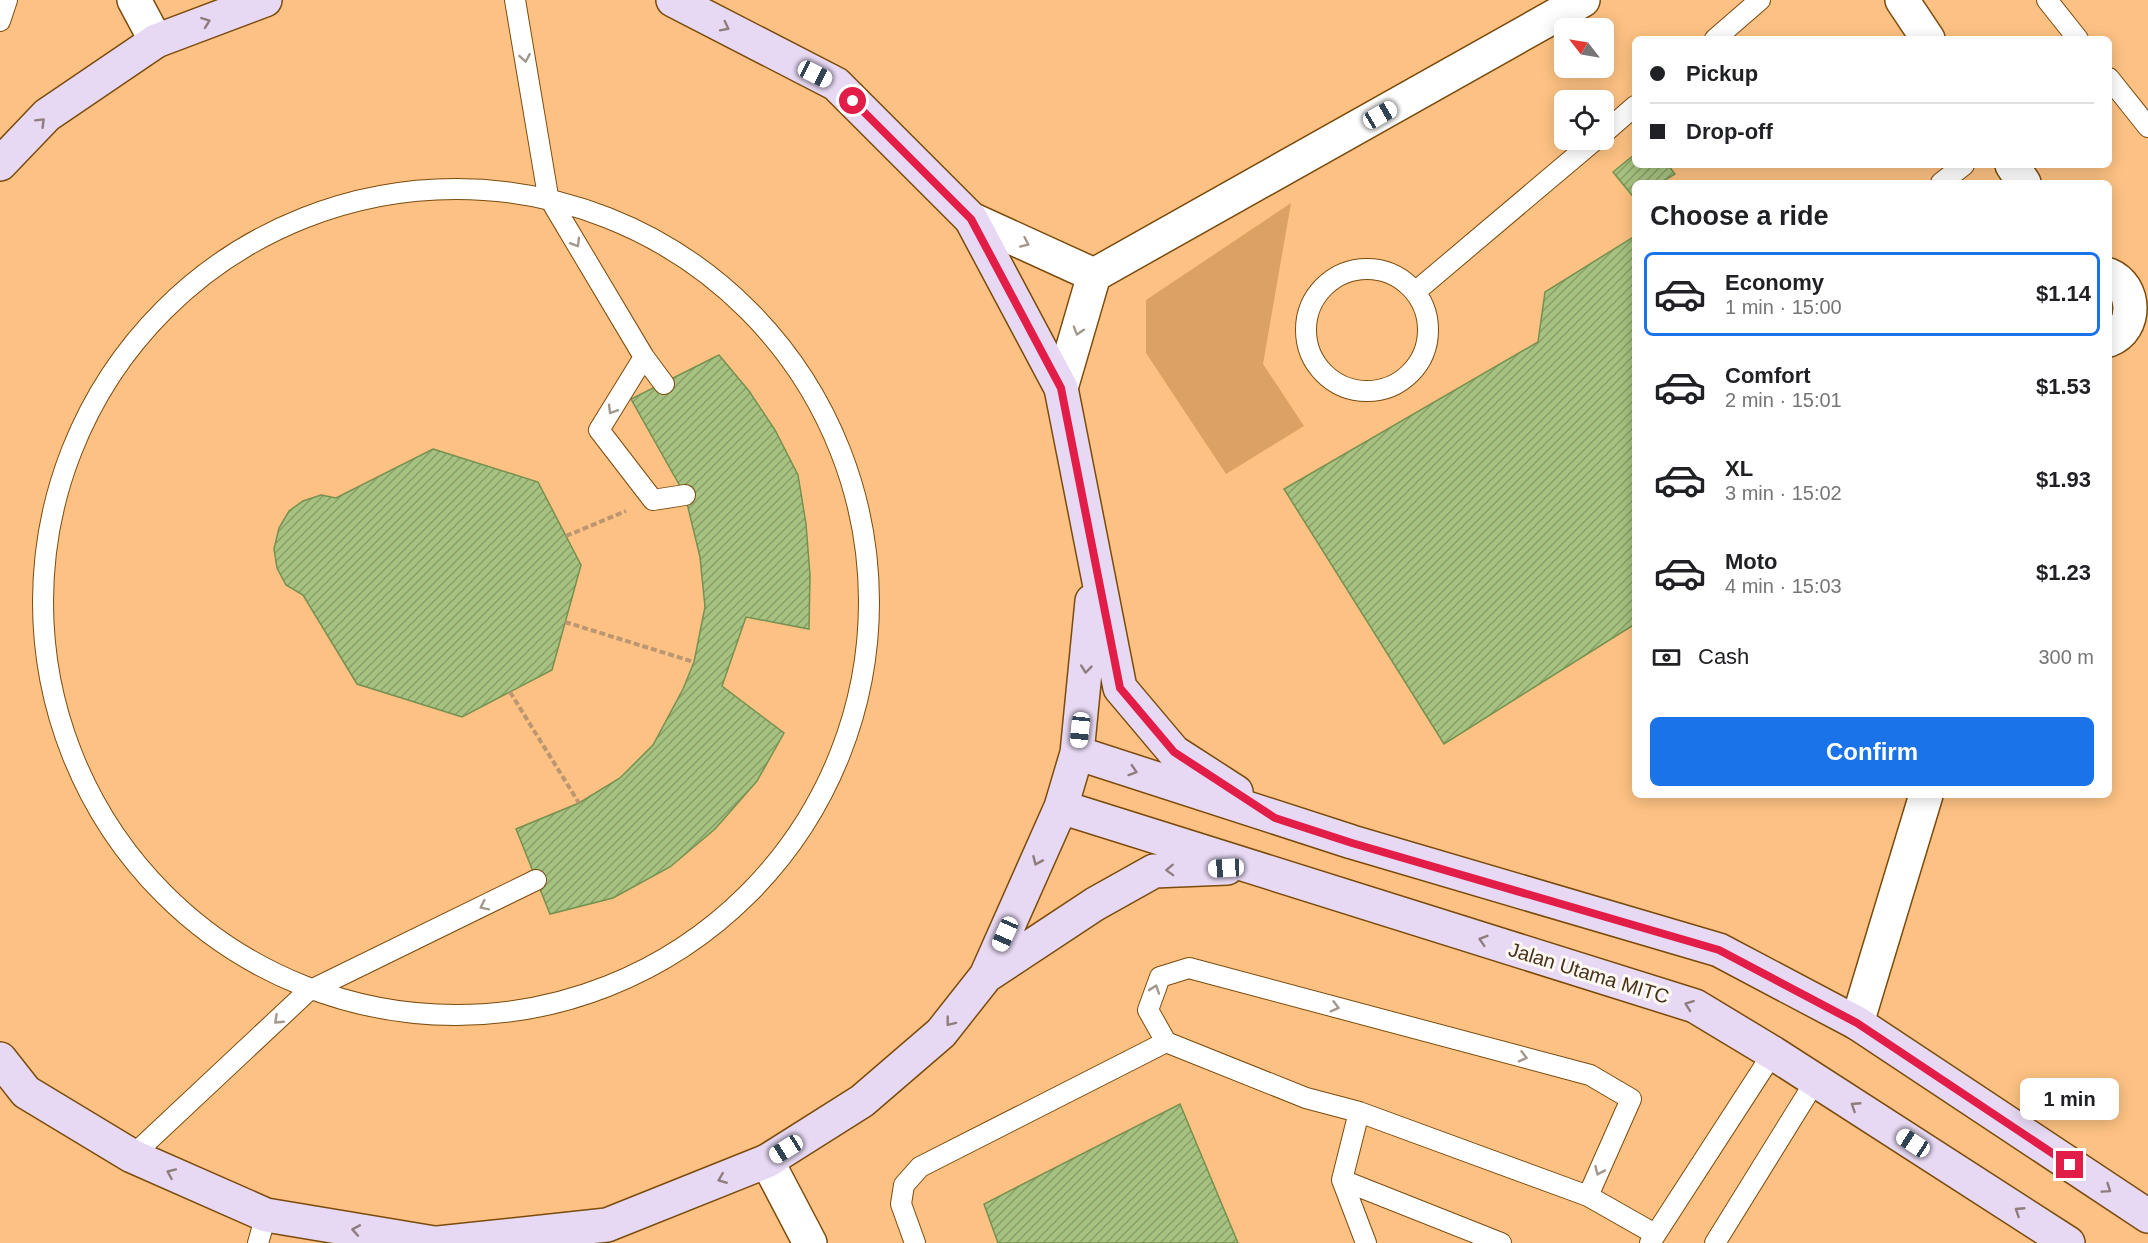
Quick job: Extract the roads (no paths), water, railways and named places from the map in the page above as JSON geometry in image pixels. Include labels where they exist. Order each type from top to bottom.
[{"type":"main road","points":[[0,164],[47,115],[156,41],[264,0]]},
{"type":"main road","points":[[673,0],[836,84],[971,219],[1061,388],[1120,688],[1174,752],[1275,818]]},
{"type":"main road","points":[[0,1059],[26,1092],[132,1156],[262,1229],[436,1243],[607,1225],[767,1161],[862,1101],[941,1034],[986,976],[1061,807],[1077,753],[1095,569]]},
{"type":"main road","points":[[1077,753],[1352,843],[1719,950],[1857,1023],[2148,1216]]},
{"type":"main road","name":"Jalan Utama MITC","points":[[1061,807],[1695,1006],[1816,1080],[2068,1243]]},
{"type":"main road","points":[[986,976],[1095,904],[1154,871],[1250,867]]},
{"type":"street","points":[[134,0],[156,41]]},
{"type":"street","points":[[1061,388],[1094,275],[1583,0]]},
{"type":"street","points":[[1902,0],[1926,36]]},
{"type":"street","points":[[971,219],[1094,275]]},
{"type":"street","points":[[2112,277],[2124,286],[2139,317],[2112,339]]},
{"type":"street","points":[[1857,1023],[1925,798]]},
{"type":"street","points":[[767,1161],[810,1243]]},
{"type":"lane","points":[[0,21],[7,0]]},
{"type":"lane","points":[[515,0],[548,196],[644,357],[664,384]]},
{"type":"lane","points":[[1718,36],[1760,0]]},
{"type":"lane","points":[[2047,0],[2076,36]]},
{"type":"lane","points":[[2112,82],[2148,128]]},
{"type":"lane","points":[[1614,124],[1632,109]]},
{"type":"lane","points":[[1415,292],[1583,150]]},
{"type":"lane","points":[[1945,180],[1960,168]]},
{"type":"lane","points":[[436,187],[548,196],[663,240],[760,316],[830,418],[867,536],[867,660],[831,779],[762,882],[666,960],[551,1008],[428,1018],[307,992],[208,938],[128,860],[71,762],[44,652],[44,630],[46,539],[78,430],[139,334],[224,258],[284,228],[325,208],[436,187]]},
{"type":"lane","points":[[1358,269],[1379,270],[1399,277],[1415,292],[1425,308],[1428,327],[1427,346],[1419,363],[1406,378],[1389,387],[1370,391],[1351,390],[1333,382],[1319,369],[1309,350],[1306,329],[1311,308],[1322,290],[1338,277],[1358,269]]},
{"type":"lane","points":[[644,357],[599,430],[653,500],[685,495]]},
{"type":"lane","points":[[132,1156],[307,992],[536,880]]},
{"type":"lane","points":[[1587,1196],[1631,1099],[1590,1075],[1189,968],[1160,977],[1148,1010],[1166,1042],[1306,1098],[1359,1112],[1587,1196],[1652,1239],[1773,1053]]},
{"type":"lane","points":[[915,1243],[901,1204],[904,1185],[920,1167],[1166,1042]]},
{"type":"lane","points":[[1715,1243],[1816,1080]]},
{"type":"lane","points":[[1359,1112],[1342,1180],[1366,1243]]},
{"type":"lane","points":[[1342,1180],[1501,1243]]}]
